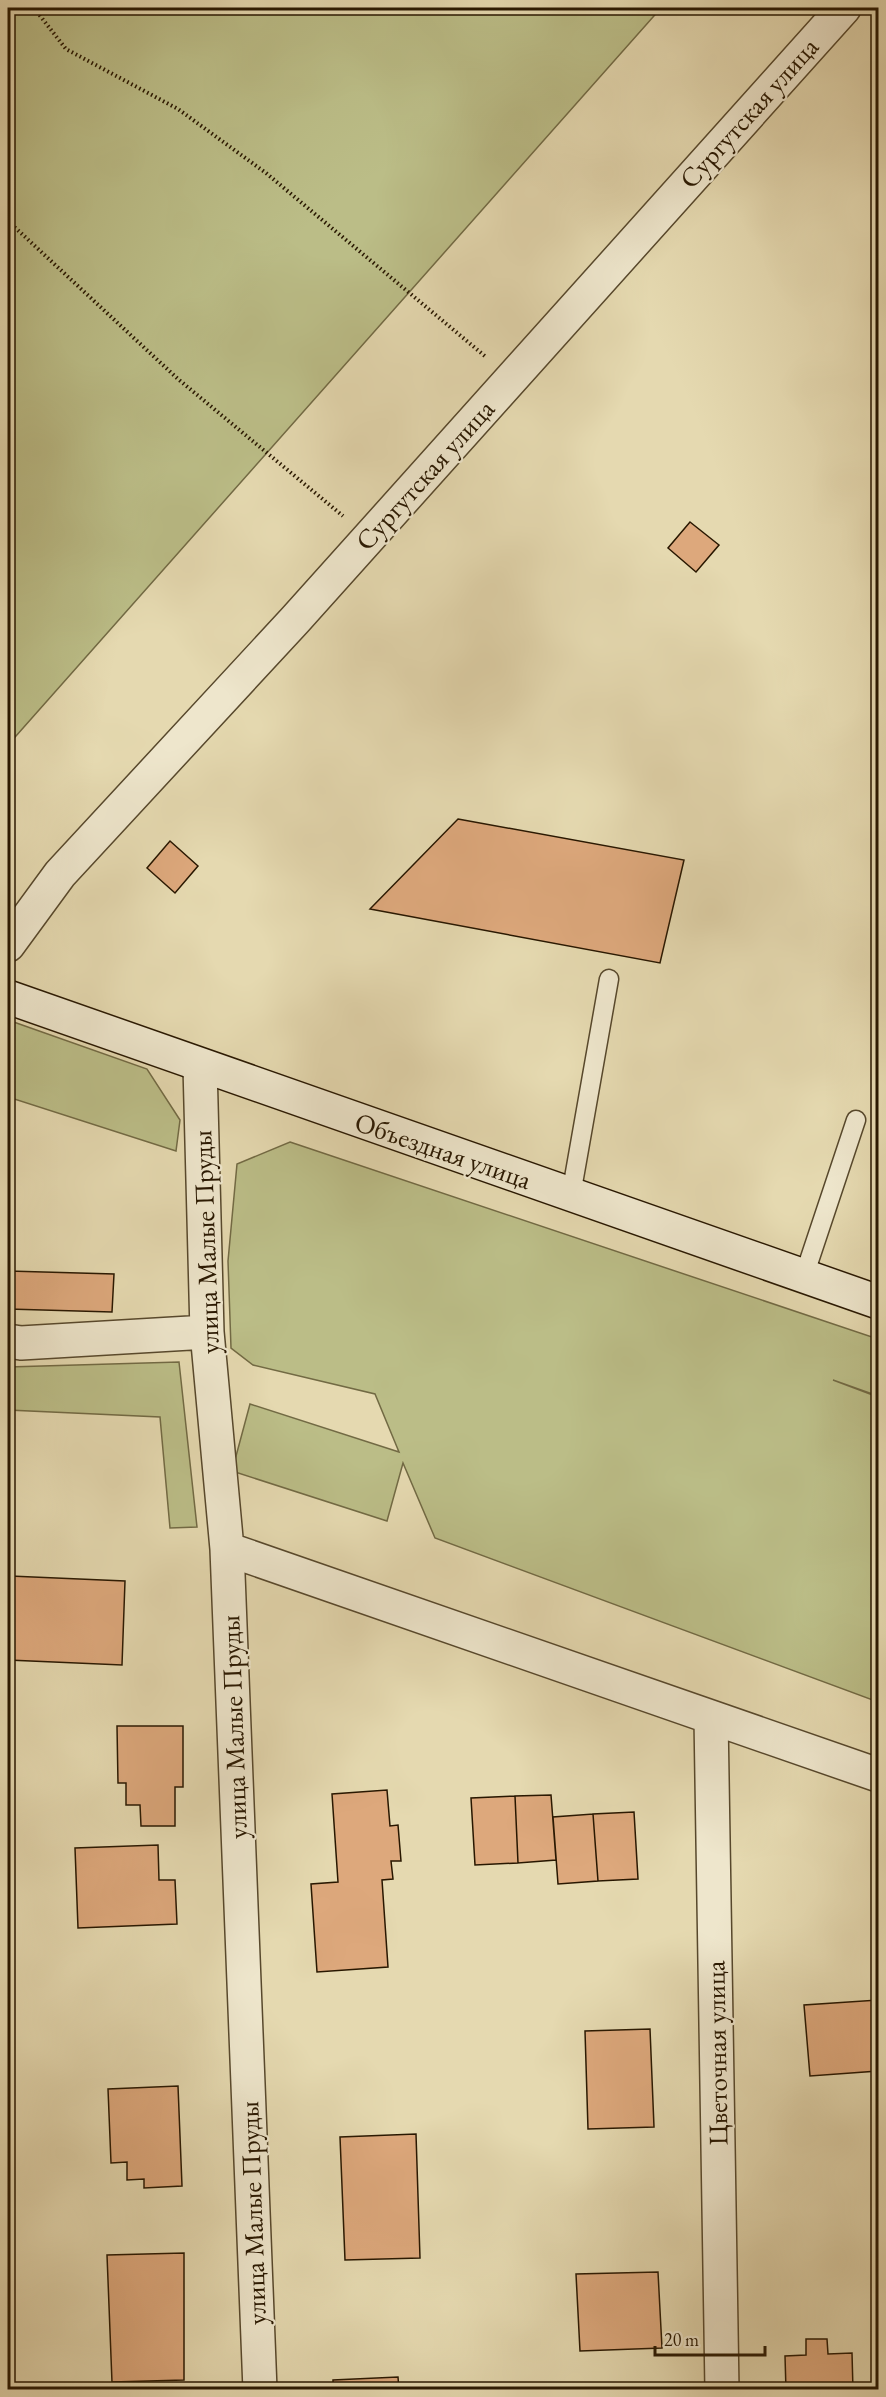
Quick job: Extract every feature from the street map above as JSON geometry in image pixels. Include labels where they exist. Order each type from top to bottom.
[{"type":"street","name":"Сургутская улица","points":[[8,945],[60,874],[295,620],[844,8]]},
{"type":"street","name":"Объездная улица","points":[[8,997],[879,1302]]},
{"type":"street","name":"улица Малые Пруды","points":[[200,1066],[207,1332],[227,1549],[260,2390]]},
{"type":"street","points":[[8,1341],[21,1343],[207,1332]]},
{"type":"street","points":[[227,1549],[879,1775]]},
{"type":"street","name":"Цветочная улица","points":[[711,1717],[722,2390]]},
{"type":"lane","points":[[571,1195],[609,979]]},
{"type":"lane","points":[[804,1276],[856,1120]]},
{"type":"path","points":[[34,8],[66,49],[178,109],[266,173],[512,378]]},
{"type":"path","points":[[8,221],[178,380],[369,538]]},
{"type":"green space","points":[[8,8],[661,8],[8,745]]},
{"type":"green space","points":[[8,1020],[147,1069],[180,1120],[176,1151],[8,1097]]},
{"type":"green space","points":[[290,1142],[878,1339],[878,1396],[833,1380],[878,1397],[878,1702],[435,1538],[403,1463],[387,1521],[232,1471],[250,1404],[399,1452],[375,1394],[253,1365],[231,1348],[228,1261],[237,1164]]},
{"type":"green space","points":[[179,1362],[197,1527],[170,1528],[160,1417],[8,1410],[8,1367]]},
{"type":"building","points":[[690,522],[719,545],[696,572],[668,548]]},
{"type":"building","points":[[458,819],[684,860],[660,963],[370,909]]},
{"type":"building","points":[[170,841],[198,866],[175,893],[147,868]]},
{"type":"building","points":[[8,1271],[114,1274],[112,1312],[8,1309]]},
{"type":"building","points":[[10,1576],[125,1581],[122,1665],[8,1660]]},
{"type":"building","points":[[117,1726],[183,1726],[183,1787],[175,1787],[175,1826],[141,1826],[140,1805],[126,1805],[126,1783],[118,1783]]},
{"type":"building","points":[[387,1790],[390,1826],[398,1825],[401,1861],[391,1861],[393,1879],[382,1880],[388,1967],[317,1972],[311,1884],[338,1882],[332,1794]]},
{"type":"building","points":[[551,1795],[556,1860],[518,1863],[515,1796]]},
{"type":"building","points":[[515,1796],[518,1863],[475,1865],[471,1798]]},
{"type":"building","points":[[634,1812],[638,1879],[598,1881],[593,1814]]},
{"type":"building","points":[[593,1814],[598,1881],[558,1884],[553,1817]]},
{"type":"building","points":[[158,1845],[159,1880],[175,1880],[177,1924],[78,1928],[75,1848]]},
{"type":"building","points":[[878,2000],[878,2071],[810,2076],[804,2005]]},
{"type":"building","points":[[650,2029],[654,2127],[588,2129],[585,2031]]},
{"type":"building","points":[[178,2086],[182,2186],[144,2188],[144,2179],[127,2180],[127,2162],[111,2163],[108,2089]]},
{"type":"building","points":[[416,2134],[420,2258],[345,2260],[340,2137]]},
{"type":"building","points":[[184,2253],[184,2380],[112,2382],[107,2255]]},
{"type":"building","points":[[658,2272],[662,2348],[580,2351],[576,2274]]},
{"type":"building","points":[[806,2339],[827,2339],[828,2354],[852,2353],[853,2390],[786,2390],[785,2356],[806,2355]]},
{"type":"building","points":[[398,2377],[399,2390],[333,2390],[333,2380]]}]
